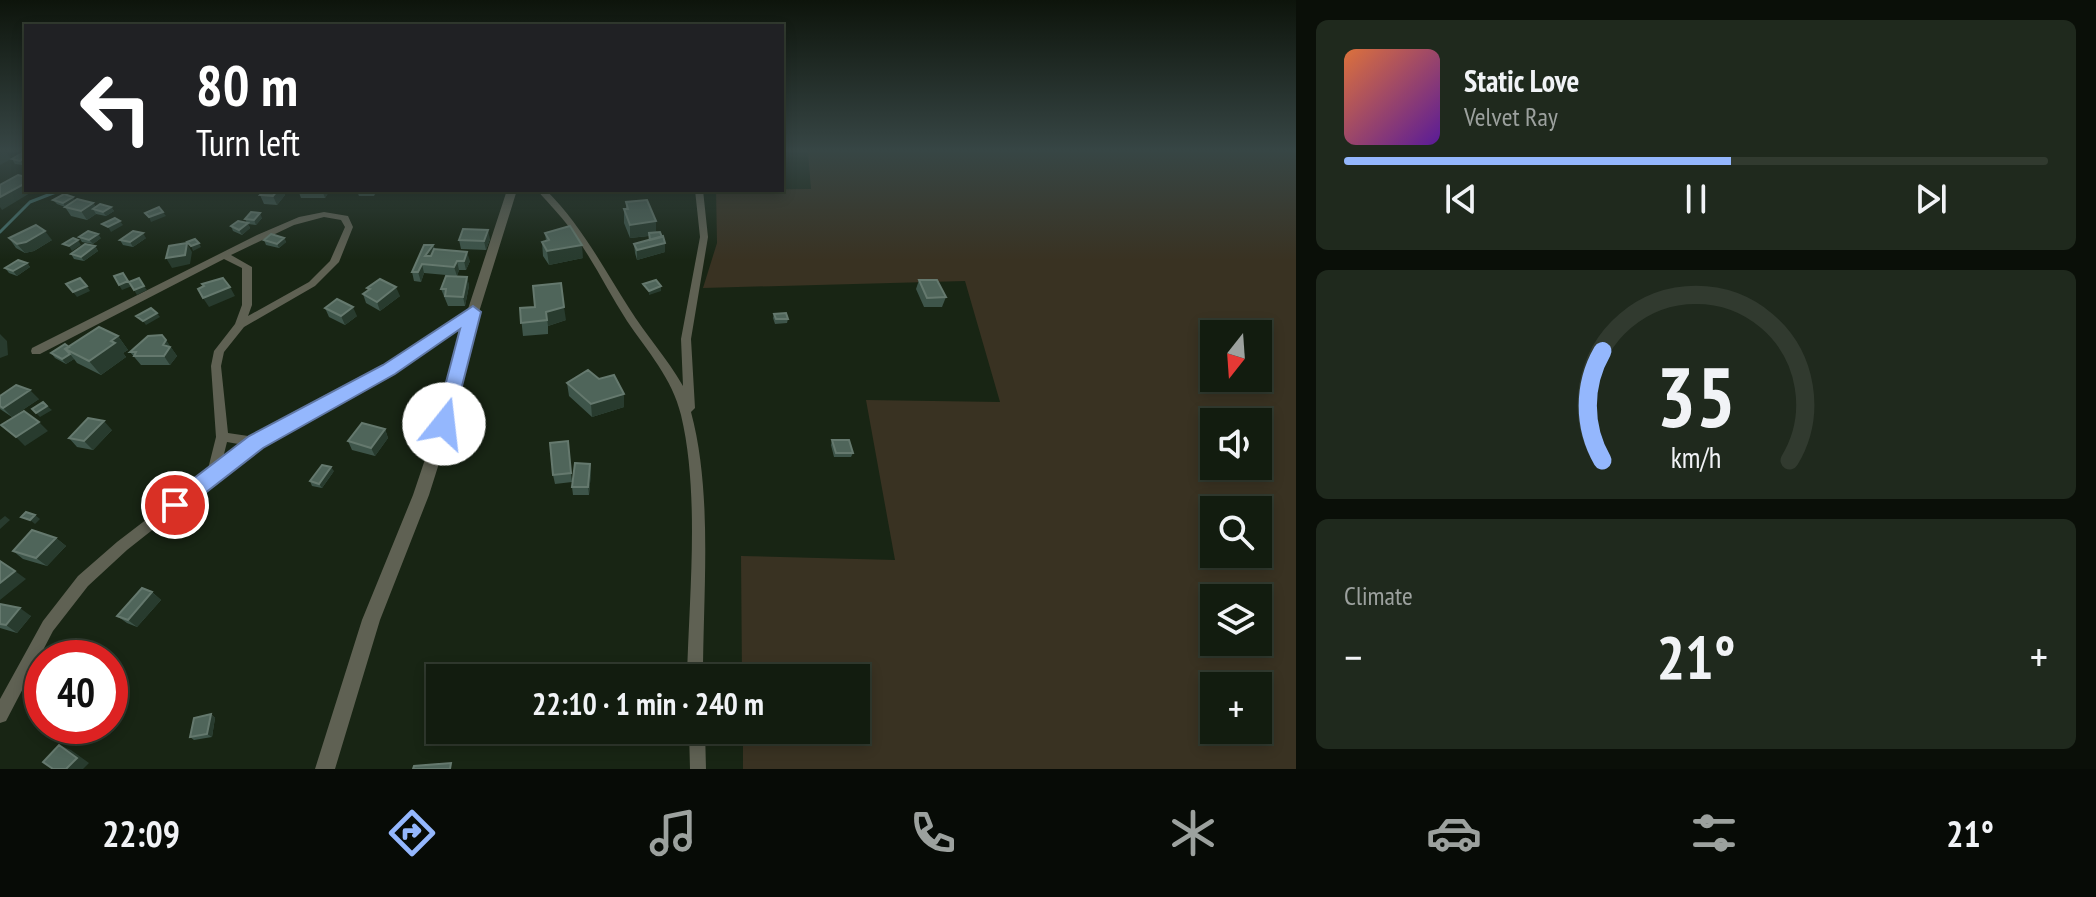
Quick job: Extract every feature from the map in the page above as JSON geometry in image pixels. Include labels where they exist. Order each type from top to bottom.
[{"type":"street","points":[[325,769],[371,620],[421,495],[452,400],[473,312],[511,192]]},
{"type":"street","points":[[543,192],[596,260],[626,311],[677,385],[689,419]]},
{"type":"street","points":[[695,664],[695,497],[686,339],[704,237],[699,192]]},
{"type":"street","points":[[36,351],[223,255],[308,219],[334,213],[345,218],[349,227],[334,262],[312,284],[240,325]]},
{"type":"street","points":[[213,472],[222,437],[216,366],[219,351],[240,325],[247,305],[247,267],[223,255]]},
{"type":"street","points":[[1,711],[48,626],[83,581],[213,472],[256,442],[389,370],[473,312]]},
{"type":"street","points":[[222,437],[256,442]]},
{"type":"street","points":[[697,744],[698,769]]},
{"type":"shaded area","points":[[811,188],[1296,188],[1296,769],[743,769],[743,744],[870,744],[870,664],[742,664],[741,556],[895,560],[866,400],[1000,402],[965,281],[703,288],[717,243],[716,192],[784,192],[784,189]]},
{"type":"building","points":[[0,188],[17,188],[0,197]]},
{"type":"building","points":[[263,192],[276,192],[273,196],[260,195]]},
{"type":"building","points":[[64,194],[73,197],[63,203],[53,200]]},
{"type":"building","points":[[77,199],[93,203],[81,211],[65,207]]},
{"type":"building","points":[[647,200],[656,221],[630,225],[624,209],[628,209],[626,202]]},
{"type":"building","points":[[100,204],[111,207],[103,212],[93,209]]},
{"type":"building","points":[[159,207],[163,212],[149,217],[145,213]]},
{"type":"building","points":[[251,212],[260,213],[254,220],[245,219]]},
{"type":"building","points":[[115,218],[120,221],[108,227],[102,224]]},
{"type":"building","points":[[238,221],[248,223],[239,230],[231,226]]},
{"type":"building","points":[[36,225],[45,231],[26,242],[17,244],[9,238]]},
{"type":"building","points":[[570,226],[582,245],[547,251],[542,242],[549,240],[545,233]]},
{"type":"building","points":[[463,229],[488,230],[484,241],[459,240]]},
{"type":"building","points":[[88,231],[98,234],[89,240],[79,237]]},
{"type":"building","points":[[133,231],[143,233],[130,242],[120,240]]},
{"type":"building","points":[[660,232],[662,237],[650,240],[649,233]]},
{"type":"building","points":[[271,234],[284,238],[277,244],[264,240]]},
{"type":"building","points":[[663,236],[665,243],[637,250],[634,244]]},
{"type":"building","points":[[73,238],[78,240],[69,246],[63,244]]},
{"type":"building","points":[[195,239],[199,243],[191,246],[187,242]]},
{"type":"building","points":[[187,243],[185,255],[166,258],[169,246]]},
{"type":"building","points":[[85,244],[95,246],[81,257],[71,254]]},
{"type":"building","points":[[424,245],[433,245],[425,256],[431,256],[434,249],[467,252],[464,261],[457,261],[454,267],[422,264],[418,272],[412,272]]},
{"type":"building","points":[[18,260],[27,263],[13,271],[5,268]]},
{"type":"building","points":[[123,273],[128,281],[119,285],[114,276]]},
{"type":"building","points":[[446,276],[467,277],[463,297],[445,296],[446,289],[441,289]]},
{"type":"building","points":[[80,278],[87,286],[73,292],[66,284]]},
{"type":"building","points":[[139,278],[144,286],[134,290],[129,282]]},
{"type":"building","points":[[223,278],[230,287],[203,298],[198,289],[204,286],[202,284]]},
{"type":"building","points":[[380,279],[396,287],[377,302],[363,294]]},
{"type":"building","points":[[656,280],[661,286],[649,291],[643,284]]},
{"type":"building","points":[[919,280],[937,280],[946,297],[927,298]]},
{"type":"building","points":[[561,283],[564,307],[546,312],[547,320],[521,323],[520,308],[535,307],[533,286]]},
{"type":"building","points":[[337,299],[353,307],[341,316],[325,308]]},
{"type":"building","points":[[151,308],[157,313],[143,321],[136,316]]},
{"type":"building","points":[[786,313],[788,319],[776,319],[774,314]]},
{"type":"building","points":[[99,327],[118,336],[111,341],[115,343],[89,361],[65,349]]},
{"type":"building","points":[[162,335],[166,340],[163,345],[170,347],[164,356],[134,356],[136,352],[130,352],[148,336]]},
{"type":"building","points":[[65,344],[70,354],[62,359],[51,353]]},
{"type":"building","points":[[588,370],[599,379],[614,375],[624,394],[591,404],[567,383]]},
{"type":"building","points":[[16,385],[30,390],[3,408],[0,406],[0,396]]},
{"type":"building","points":[[43,402],[47,406],[36,413],[32,409]]},
{"type":"building","points":[[24,411],[39,422],[16,437],[1,425]]},
{"type":"building","points":[[88,418],[104,421],[84,441],[69,438]]},
{"type":"building","points":[[362,423],[385,429],[371,448],[348,441]]},
{"type":"building","points":[[832,440],[849,440],[853,453],[836,453]]},
{"type":"building","points":[[568,441],[571,473],[553,475],[550,443]]},
{"type":"building","points":[[575,463],[590,464],[588,487],[572,487]]},
{"type":"building","points":[[322,465],[331,467],[319,484],[310,481]]},
{"type":"building","points":[[26,512],[35,515],[30,520],[21,517]]},
{"type":"building","points":[[32,530],[56,538],[36,558],[13,551]]},
{"type":"building","points":[[0,561],[15,571],[0,583]]},
{"type":"building","points":[[142,588],[152,592],[128,620],[117,616]]},
{"type":"building","points":[[0,604],[20,608],[6,625],[0,624]]},
{"type":"building","points":[[211,714],[207,734],[190,737],[194,718]]},
{"type":"building","points":[[59,745],[77,758],[66,769],[53,769],[43,762]]},
{"type":"building","points":[[451,763],[450,769],[413,769],[414,766]]},
{"type":"waterway","points":[[0,232],[30,202],[56,192]]},
{"type":"route","points":[[175,505],[213,472],[256,442],[389,370],[473,312],[444,424]]}]
